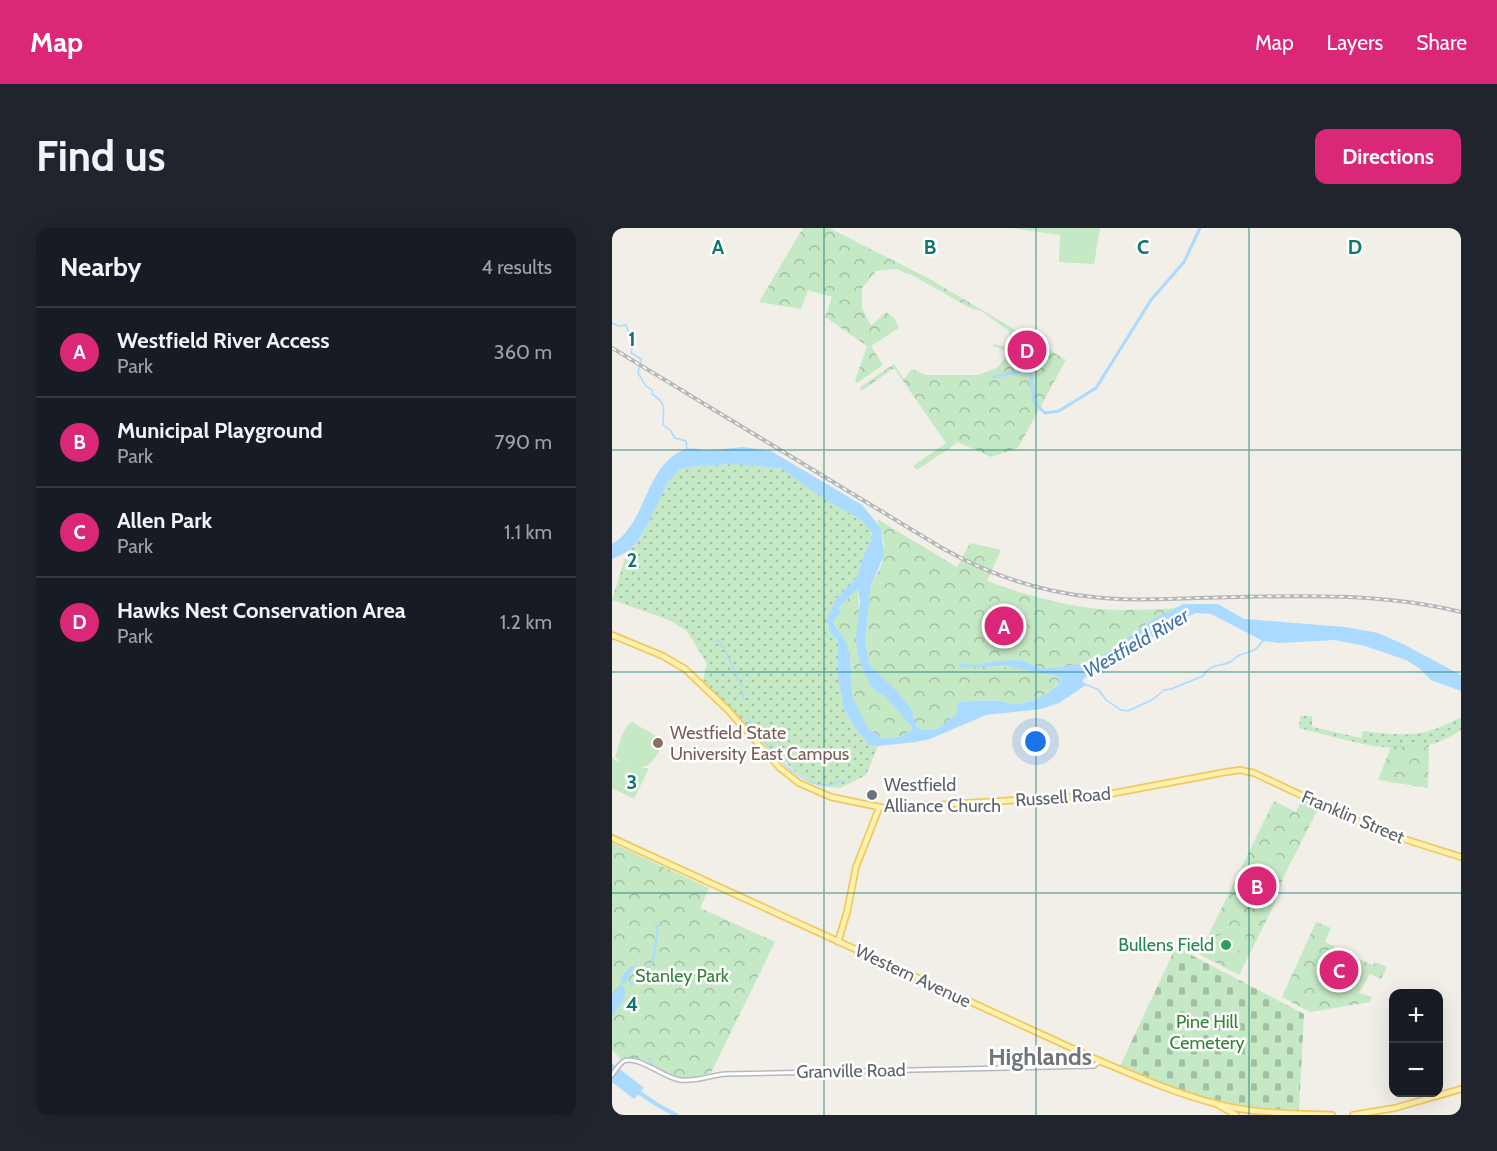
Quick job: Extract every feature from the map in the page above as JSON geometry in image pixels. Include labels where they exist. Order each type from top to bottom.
[{"type":"main road","name":"Russell Road","points":[[612,635],[662,656],[684,669],[726,709],[780,768],[799,783],[823,795],[879,808],[1104,795],[1229,771],[1248,771]]},
{"type":"main road","name":"Franklin Street","points":[[1248,771],[1388,834],[1461,857]]},
{"type":"main road","points":[[838,942],[856,867],[879,808]]},
{"type":"main road","name":"Western Avenue","points":[[612,838],[1100,1061],[1156,1084],[1217,1104]]},
{"type":"main road","points":[[1353,1115],[1395,1108],[1461,1089]]},
{"type":"main road","points":[[1217,1104],[1238,1108],[1332,1115]]},
{"type":"main road","points":[[1217,1104],[1237,1115]]},
{"type":"street","name":"Granville Road","points":[[612,1075],[627,1060],[635,1060],[671,1078],[688,1081],[726,1074],[1094,1066],[1100,1061]]},
{"type":"street","points":[[1237,1115],[1238,1108]]},
{"type":"green space","points":[[803,228],[829,228],[928,278],[1066,360],[1018,448],[991,457],[958,442],[917,470],[913,466],[946,443],[894,368],[861,391],[860,387],[894,364],[904,379],[912,369],[926,375],[978,375],[997,368],[1009,352],[993,346],[994,344],[1009,348],[1009,331],[981,311],[970,308],[912,275],[896,269],[876,271],[862,288],[862,308],[871,326],[886,312],[894,318],[899,328],[871,346],[883,365],[857,383],[855,381],[867,346],[825,317],[832,297],[808,290],[801,309],[759,302]]},
{"type":"green space","points":[[1010,228],[1100,228],[1094,264],[1059,262],[1060,235]]},
{"type":"green space","points":[[734,464],[769,466],[785,470],[826,500],[862,520],[870,529],[872,537],[857,577],[836,599],[827,621],[831,634],[838,641],[840,689],[845,711],[864,738],[878,746],[866,775],[840,788],[819,786],[809,781],[754,733],[703,680],[707,664],[687,631],[669,620],[612,600],[627,552],[637,542],[648,524],[675,472],[695,466]]},
{"type":"green space","points":[[877,519],[957,567],[970,543],[1001,550],[987,581],[1020,592],[1054,602],[1088,608],[1122,610],[1178,608],[1153,619],[1098,659],[1043,669],[1020,660],[975,665],[1022,668],[1061,678],[1048,693],[1027,702],[1014,704],[989,700],[958,703],[957,713],[937,729],[920,730],[916,725],[912,710],[897,691],[870,665],[865,642],[871,586],[882,564],[884,542]]},
{"type":"green space","points":[[858,589],[861,666],[871,686],[877,692],[885,695],[912,727],[912,730],[899,737],[883,739],[867,727],[851,696],[850,660],[842,636],[833,622],[841,605]]},
{"type":"green space","points":[[1300,716],[1312,716],[1312,727],[1361,738],[1363,731],[1390,734],[1423,732],[1446,725],[1459,718],[1461,718],[1461,730],[1432,744],[1416,747],[1382,747],[1299,728]]},
{"type":"green space","points":[[632,722],[663,740],[658,754],[643,767],[630,767],[622,764],[615,757],[622,735]]},
{"type":"green space","points":[[1429,745],[1428,788],[1378,780],[1391,747]]},
{"type":"green space","points":[[612,758],[630,768],[649,768],[634,799],[612,788]]},
{"type":"green space","points":[[1302,799],[1319,807],[1284,876],[1274,905],[1239,975],[1199,954],[1274,801],[1296,812]]},
{"type":"green space","name":"Stanley Park","points":[[612,843],[709,888],[700,908],[775,942],[711,1073],[690,1078],[677,1078],[643,1060],[636,1058],[624,1062],[612,1050]]},
{"type":"green space","points":[[1266,854],[1285,859],[1272,883],[1249,872],[1255,860]]},
{"type":"green space","points":[[1316,922],[1331,928],[1325,942],[1334,946],[1333,951],[1355,961],[1361,960],[1373,965],[1375,962],[1387,967],[1381,979],[1370,974],[1359,993],[1372,997],[1370,1002],[1310,1012],[1282,997]]},
{"type":"green space","name":"Bullens Field","points":[[1228,930],[1234,930],[1246,936],[1234,960],[1210,948],[1216,937]]},
{"type":"green space","name":"Pine Hill Cemetery","points":[[1176,947],[1304,1014],[1299,1110],[1247,1106],[1216,1100],[1120,1066]]},
{"type":"water","name":"Westfield River","points":[[743,447],[771,451],[862,505],[881,529],[884,555],[871,586],[865,642],[870,665],[897,691],[912,710],[916,725],[920,730],[937,729],[957,713],[957,703],[984,700],[1013,704],[1026,702],[1048,693],[1061,679],[1010,667],[964,668],[959,667],[960,664],[975,665],[1020,660],[1043,669],[1098,659],[1153,619],[1184,604],[1218,604],[1244,619],[1345,627],[1378,633],[1461,675],[1461,691],[1431,680],[1419,668],[1406,660],[1365,646],[1335,640],[1280,643],[1263,641],[1211,614],[1196,613],[1172,623],[1103,673],[1090,673],[1082,681],[1086,685],[1059,703],[1041,709],[986,715],[930,739],[870,745],[855,728],[844,709],[838,678],[838,641],[831,634],[827,621],[836,599],[857,577],[871,540],[872,533],[862,520],[826,500],[780,468],[734,464],[695,466],[680,469],[668,482],[637,542],[627,552],[612,559],[612,544],[624,535],[633,522],[654,480],[672,457],[688,448],[710,450]],"holes":[[[858,589],[860,602],[856,640],[861,666],[871,686],[885,696],[912,727],[912,730],[899,737],[883,739],[867,727],[852,696],[847,644],[833,622],[841,612],[839,608],[841,605]]]},
{"type":"water","points":[[654,925],[658,925],[659,929],[654,960],[641,979],[631,985],[627,980],[622,985],[625,990],[624,1000],[612,1016],[612,995],[621,984],[622,976],[632,966],[636,967],[628,979],[632,983],[651,962],[657,930]]},
{"type":"water","points":[[612,1063],[644,1088],[634,1099],[612,1082]]},
{"type":"waterway","points":[[994,377],[1026,370],[1031,375],[1034,402],[1045,413],[1059,411],[1096,388],[1151,300],[1184,262],[1200,228]]},
{"type":"waterway","points":[[612,323],[618,326],[626,325],[633,345],[631,353],[641,359],[641,362]]},
{"type":"waterway","points":[[639,367],[638,373],[646,386],[663,404],[663,425],[675,438],[686,441],[687,451]]},
{"type":"waterway","points":[[717,640],[723,646],[740,683]]},
{"type":"waterway","name":"Westfield River","points":[[1085,684],[1099,690],[1106,700],[1121,710],[1128,711],[1152,700],[1164,690],[1203,676],[1209,669],[1228,663],[1239,655],[1253,650],[1263,640]]},
{"type":"waterway","points":[[742,689],[743,699]]},
{"type":"waterway","points":[[748,718],[775,755],[801,777],[815,784],[828,785],[841,780]]},
{"type":"waterway","points":[[649,1059],[654,1067]]},
{"type":"waterway","points":[[637,1091],[676,1115]]},
{"type":"railway","points":[[612,348],[942,548],[996,574],[1034,586],[1073,595],[1106,598],[1264,596],[1363,598],[1428,605],[1461,612]]},
{"type":"place","name":"Hawks Nest Conservation Area","points":[[1027,350]]},
{"type":"place","name":"Westfield River Access","points":[[1004,626]]},
{"type":"place","name":"Westfield State University East Campus","points":[[658,743]]},
{"type":"place","name":"Westfield Alliance Church","points":[[872,795]]},
{"type":"place","name":"Municipal Playground","points":[[1257,886]]},
{"type":"place","name":"Bullens Field","points":[[1226,945]]},
{"type":"place","name":"Allen Park","points":[[1339,970]]},
{"type":"district","name":"Highlands","points":[[1040,1057]]}]
